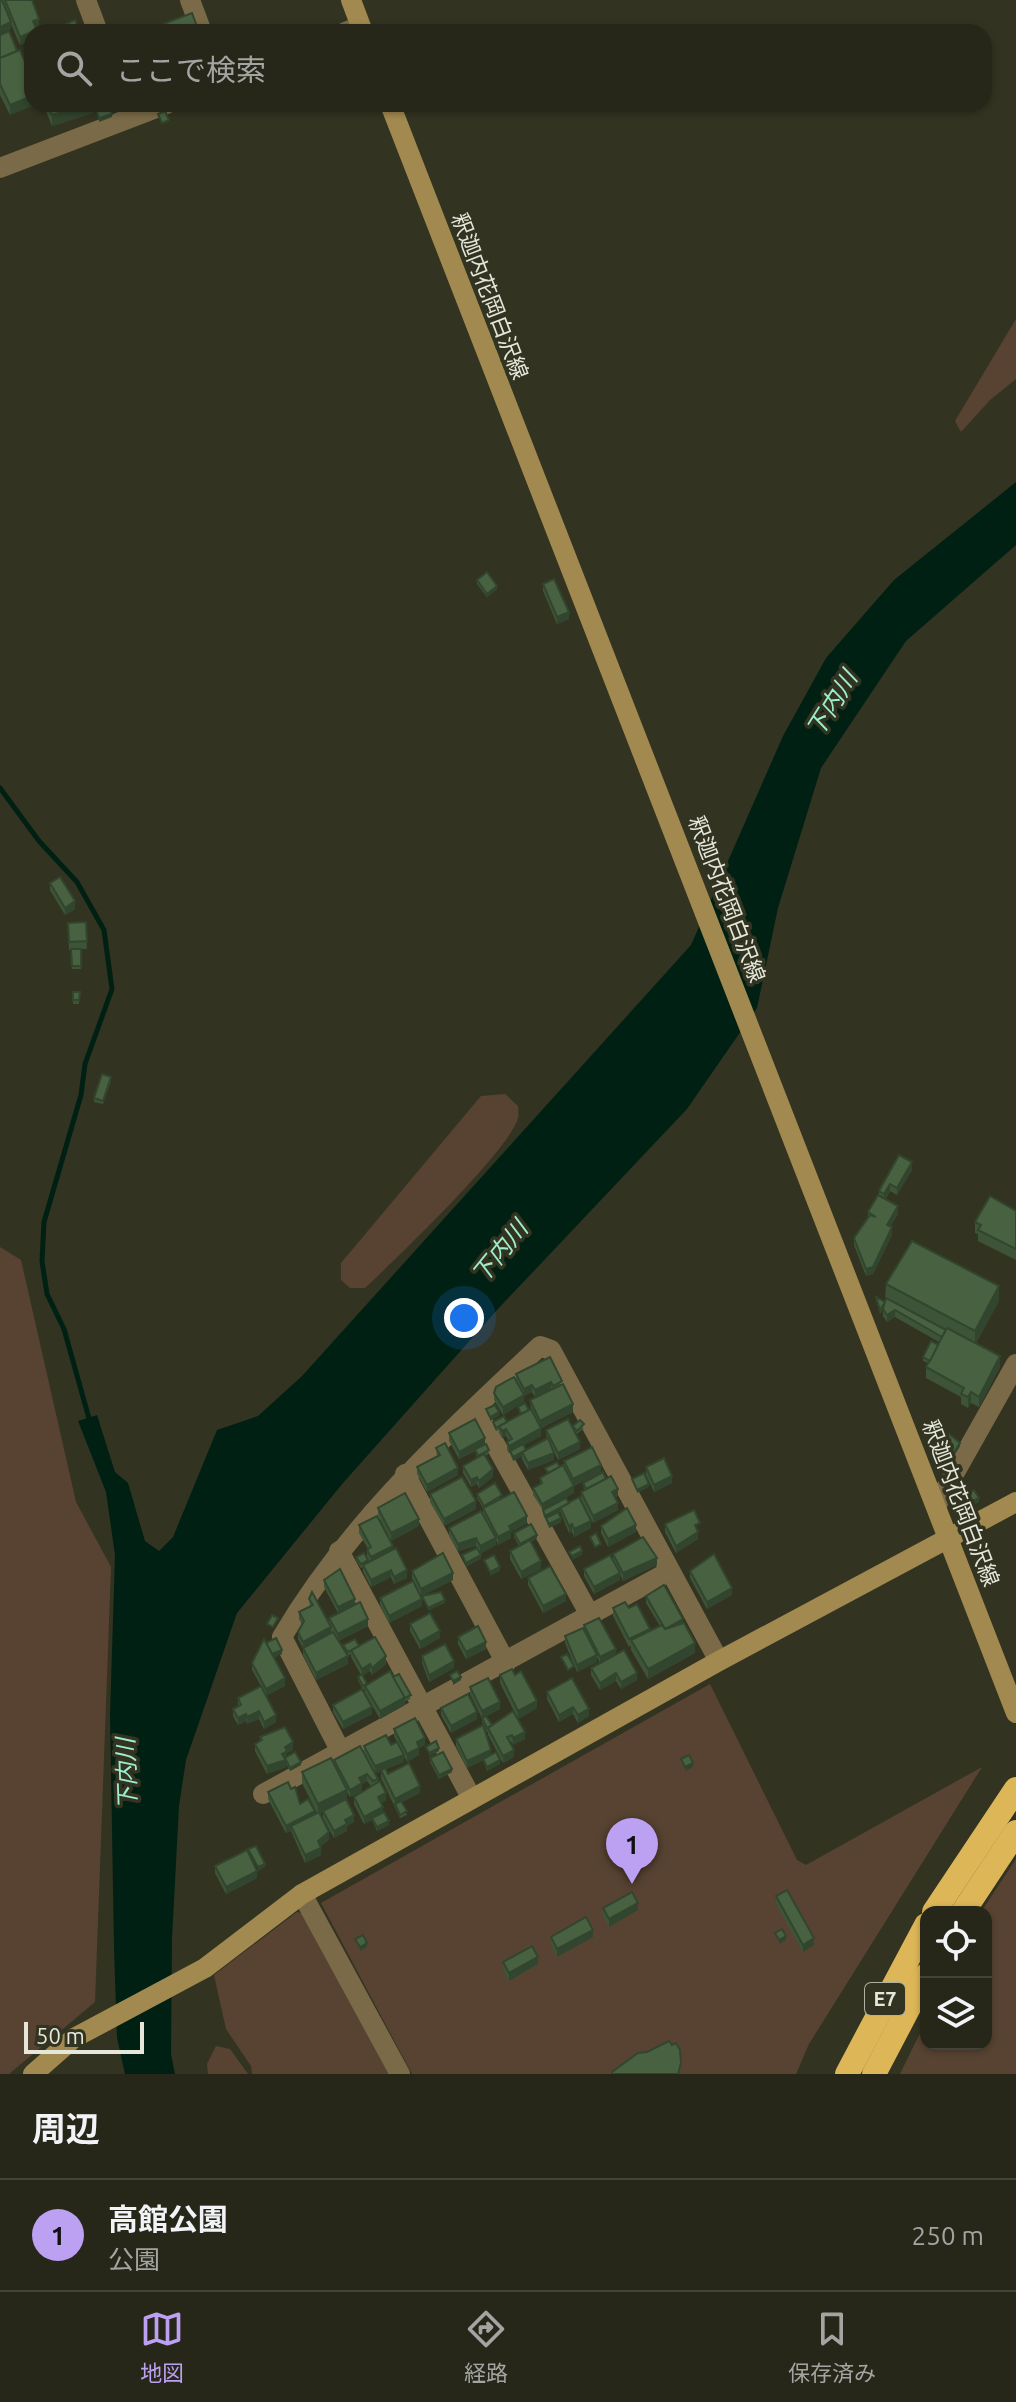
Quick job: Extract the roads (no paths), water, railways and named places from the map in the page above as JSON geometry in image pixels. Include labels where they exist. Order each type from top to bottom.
[{"type":"highway","points":[[938,1906],[1014,1792]]},
{"type":"highway","points":[[967,1906],[1016,1832]]},
{"type":"highway","name":"E7","points":[[847,2074],[920,1936]]},
{"type":"highway","name":"E7","points":[[874,2074],[924,1978]]},
{"type":"main road","points":[[351,0],[355,24]]},
{"type":"main road","name":"釈迦内花岡白沢線","points":[[393,112],[1016,1713]]},
{"type":"main road","points":[[33,2074],[74,2038],[205,1968],[302,1894],[471,1797],[1016,1502]]},
{"type":"street","points":[[87,0],[95,24]]},
{"type":"street","points":[[190,0],[199,24]]},
{"type":"street","points":[[0,168],[128,112]]},
{"type":"street","points":[[341,1752],[282,1637],[339,1551],[405,1474],[540,1346],[551,1350],[719,1661]]},
{"type":"street","points":[[936,1506],[1016,1364]]},
{"type":"street","points":[[475,1408],[590,1615]]},
{"type":"street","points":[[405,1474],[506,1663]]},
{"type":"street","points":[[339,1551],[471,1797]]},
{"type":"street","points":[[263,1794],[670,1571]]},
{"type":"street","points":[[302,1894],[400,2074]]},
{"type":"water","name":"下内川","points":[[1016,482],[1016,545],[906,641],[821,768],[778,908],[757,1008],[687,1109],[497,1310],[343,1483],[237,1613],[186,1760],[179,1806],[172,1939],[171,2054],[175,2074],[125,2074],[117,2038],[114,1948],[110,1715],[115,1555],[106,1492],[78,1421],[97,1415],[115,1472],[128,1483],[145,1541],[159,1551],[173,1537],[217,1430],[258,1416],[302,1376],[691,945],[783,736],[826,658],[894,580]]},
{"type":"waterway","points":[[0,788],[39,841],[77,882],[104,930],[112,989],[85,1064],[81,1095],[44,1222],[42,1261],[47,1294],[64,1329],[90,1422]]},
{"type":"place","name":"高館公園","points":[[632,1884]]}]
